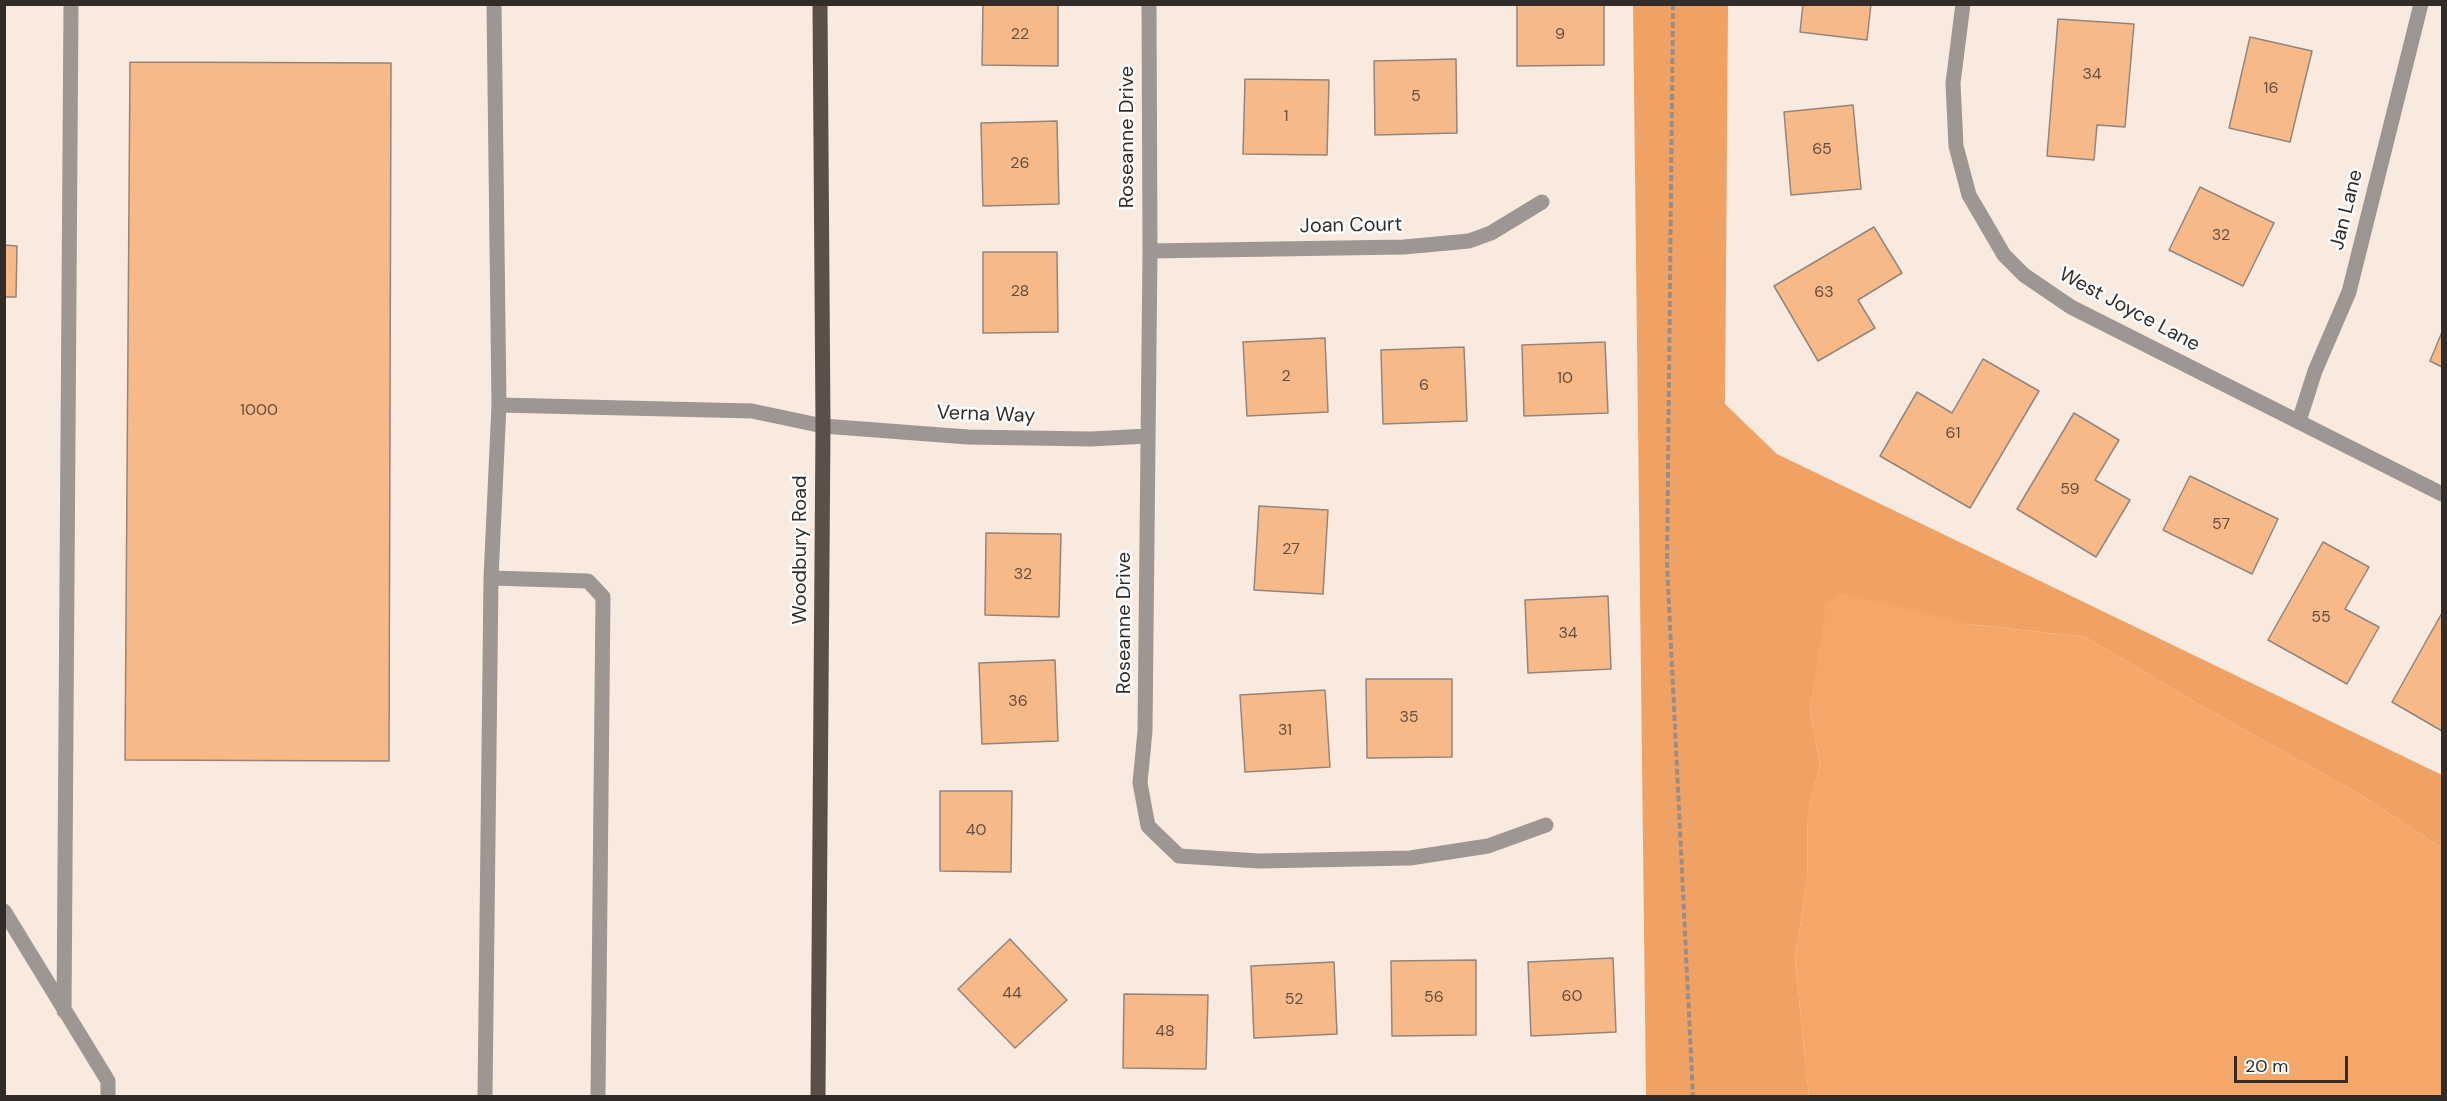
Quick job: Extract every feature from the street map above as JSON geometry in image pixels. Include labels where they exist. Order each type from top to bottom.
[{"type":"main road","name":"Woodbury Road","points":[[818,1096],[823,426],[820,4]]},
{"type":"street","points":[[64,1011],[71,4]]},
{"type":"street","points":[[485,1096],[491,578],[498,405],[494,4]]},
{"type":"street","name":"Roseanne Drive","points":[[1149,4],[1150,251],[1145,731],[1140,783],[1148,826],[1179,856],[1259,861],[1410,858],[1488,846],[1546,825]]},
{"type":"street","name":"West Joyce Lane","points":[[1963,4],[1953,84],[1956,146],[1969,195],[2004,255],[2024,275],[2071,307],[2442,494]]},
{"type":"street","name":"Jan Lane","points":[[2299,421],[2315,371],[2349,292],[2421,4]]},
{"type":"street","name":"Joan Court","points":[[1150,251],[1404,247],[1469,241],[1491,233],[1542,202]]},
{"type":"street","name":"Verna Way","points":[[498,405],[752,411],[823,426],[968,437],[1091,439],[1147,436]]},
{"type":"street","points":[[491,578],[588,581],[603,597],[598,1096]]},
{"type":"street","points":[[4,911],[108,1081],[108,1096]]},
{"type":"path","points":[[1672,4],[1667,564],[1693,1096]]},
{"type":"shaded area","points":[[1633,5],[1728,5],[1725,404],[1777,454],[2442,775],[2442,848],[2361,795],[2207,709],[2085,637],[1969,624],[1817,667],[1810,711],[1820,765],[1808,811],[1807,880],[1795,961],[1809,1096],[1646,1096]]},
{"type":"shaded area","points":[[1843,593],[1969,624],[2085,637],[2207,709],[2361,795],[2442,848],[2442,1096],[1809,1096],[1795,961],[1807,880],[1808,811],[1820,765],[1810,711],[1826,603]]},
{"type":"building","points":[[983,4],[1058,4],[1058,66],[982,65]]},
{"type":"building","points":[[1517,4],[1604,4],[1604,65],[1517,66]]},
{"type":"building","points":[[1803,4],[1871,4],[1867,40],[1800,32]]},
{"type":"building","points":[[2058,19],[2134,24],[2125,127],[2097,125],[2094,160],[2047,156]]},
{"type":"building","points":[[2250,37],[2312,51],[2290,142],[2229,128]]},
{"type":"building","points":[[1456,59],[1457,133],[1375,135],[1374,61]]},
{"type":"building","points":[[130,62],[391,63],[389,761],[125,760]]},
{"type":"building","points":[[1245,79],[1329,80],[1327,155],[1243,154]]},
{"type":"building","points":[[1853,105],[1861,189],[1791,195],[1784,112]]},
{"type":"building","points":[[1057,121],[1059,204],[983,206],[981,123]]},
{"type":"building","points":[[2200,187],[2274,223],[2243,286],[2169,250]]},
{"type":"building","points":[[1874,227],[1902,273],[1858,300],[1875,328],[1818,361],[1774,286]]},
{"type":"building","points":[[4,245],[17,246],[16,297],[4,297]]},
{"type":"building","points":[[983,252],[1057,252],[1058,332],[983,333]]},
{"type":"building","points":[[2442,332],[2442,367],[2430,361]]},
{"type":"building","points":[[1325,338],[1328,412],[1247,416],[1243,342]]},
{"type":"building","points":[[1605,342],[1608,413],[1524,416],[1522,345]]},
{"type":"building","points":[[1464,347],[1467,421],[1383,424],[1381,350]]},
{"type":"building","points":[[1983,359],[2039,391],[1970,508],[1880,456],[1917,392],[1952,413]]},
{"type":"building","points":[[2074,413],[2119,440],[2095,480],[2130,500],[2096,557],[2017,509]]},
{"type":"building","points":[[2190,476],[2278,519],[2252,574],[2163,530]]},
{"type":"building","points":[[1259,506],[1328,510],[1323,594],[1254,590]]},
{"type":"building","points":[[986,533],[1061,534],[1059,617],[985,615]]},
{"type":"building","points":[[2323,542],[2369,567],[2345,609],[2379,627],[2347,684],[2268,640]]},
{"type":"building","points":[[1608,596],[1611,669],[1528,673],[1525,600]]},
{"type":"building","points":[[2442,613],[2442,731],[2392,702]]},
{"type":"building","points":[[1055,660],[1058,741],[982,744],[979,663]]},
{"type":"building","points":[[1366,679],[1452,679],[1452,757],[1367,758]]},
{"type":"building","points":[[1325,690],[1330,767],[1245,772],[1240,695]]},
{"type":"building","points":[[940,791],[1012,791],[1011,872],[940,871]]},
{"type":"building","points":[[1010,939],[1067,1000],[1015,1048],[958,989]]},
{"type":"building","points":[[1613,958],[1616,1032],[1531,1036],[1528,962]]},
{"type":"building","points":[[1476,960],[1476,1035],[1392,1036],[1391,961]]},
{"type":"building","points":[[1334,962],[1337,1034],[1254,1038],[1251,966]]},
{"type":"building","points":[[1124,994],[1208,995],[1206,1069],[1123,1068]]}]
